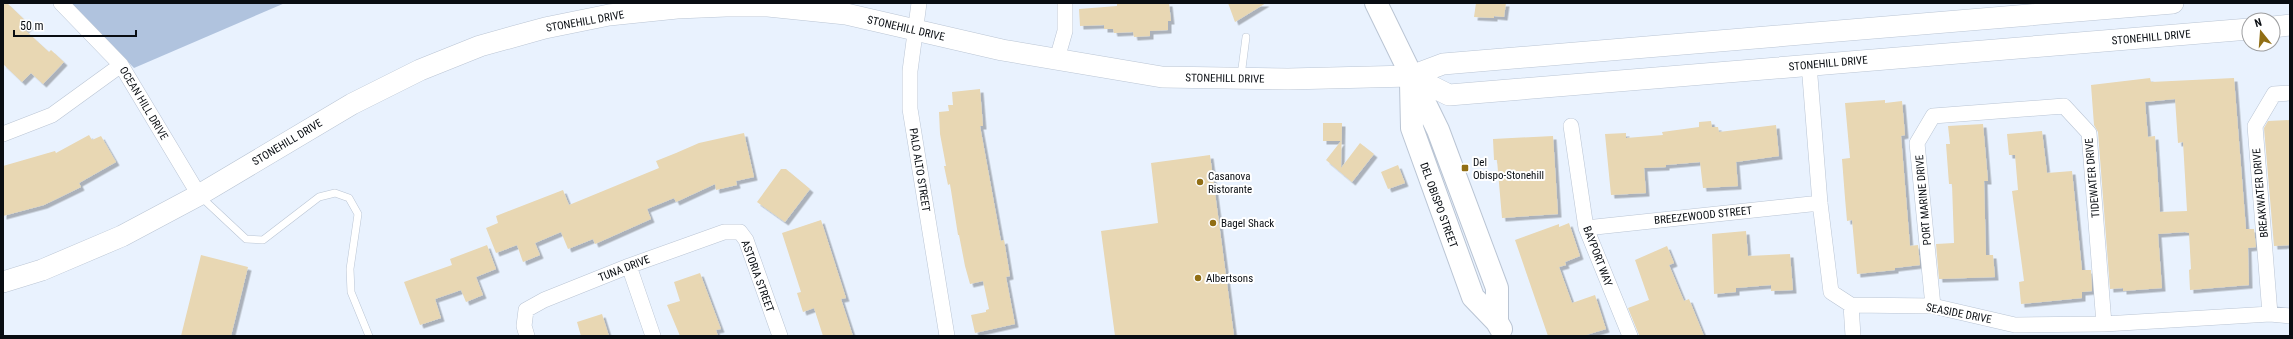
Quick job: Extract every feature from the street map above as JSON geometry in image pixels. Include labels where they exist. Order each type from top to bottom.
[{"type":"main road","points":[[1376,3],[1438,130],[1497,288],[1500,329]]},
{"type":"main road","name":"STONEHILL DRIVE","points":[[3,282],[42,270],[107,244],[199,195],[352,104],[413,74],[480,46],[545,28],[609,15],[677,8],[768,6],[846,14],[1002,50],[1162,77],[1241,78],[1411,76],[1443,64],[2173,3]]},
{"type":"main road","points":[[1809,64],[1844,30]]},
{"type":"main road","name":"STONEHILL DRIVE","points":[[1411,76],[1449,96],[1809,64],[2241,30]]},
{"type":"street","name":"OCEAN HILL DRIVE","points":[[61,3],[121,65],[199,195]]},
{"type":"street","name":"PALO ALTO STREET","points":[[919,3],[910,71],[910,109],[947,336]]},
{"type":"street","points":[[1057,59],[1065,31],[1065,3]]},
{"type":"street","points":[[1809,64],[1820,203],[1831,292],[1851,305],[1853,336]]},
{"type":"street","points":[[3,134],[52,115],[121,65]]},
{"type":"street","name":"BREAKWATER DRIVE","points":[[2270,314],[2255,126],[2274,94],[2290,93]]},
{"type":"street","name":"TIDEWATER DRIVE","points":[[1998,110],[2064,106],[2089,133],[2104,324]]},
{"type":"street","name":"PORT MARINE DRIVE","points":[[1933,306],[1917,143],[1933,116],[1998,110]]},
{"type":"street","name":"BAYPORT WAY","points":[[1571,126],[1586,228],[1630,336]]},
{"type":"street","name":"BREEZEWOOD STREET","points":[[1586,228],[1820,203]]},
{"type":"street","name":"TUNA DRIVE","points":[[527,336],[524,326],[526,310],[544,300],[629,266],[724,232]]},
{"type":"street","name":"ASTORIA STREET","points":[[724,232],[740,232],[746,240],[780,336]]},
{"type":"street","points":[[629,266],[653,336]]},
{"type":"street","name":"SEASIDE DRIVE","points":[[1851,305],[1933,306],[2015,325],[2104,324],[2270,314],[2290,316]]},
{"type":"lane","points":[[1241,78],[1246,37]]},
{"type":"lane","points":[[199,195],[246,239],[263,240],[319,197],[335,193],[349,198],[358,214],[350,269],[351,292],[369,336]]},
{"type":"shaded area","points":[[71,3],[285,3],[134,68]]},
{"type":"building","points":[[3,3],[7,3],[30,25],[25,30],[49,52],[51,50],[64,62],[43,84],[31,73],[22,82],[3,64]]},
{"type":"building","points":[[1117,3],[1169,3],[1171,21],[1168,21],[1168,30],[1150,31],[1150,36],[1134,37],[1133,32],[1114,33],[1113,29],[1104,29],[1104,25],[1080,26],[1079,9],[1117,6]]},
{"type":"building","points":[[1228,3],[1266,3],[1235,22]]},
{"type":"building","points":[[1476,3],[1506,3],[1504,17],[1474,17]]},
{"type":"building","points":[[2150,78],[2151,82],[2234,78],[2246,229],[2254,229],[2256,247],[2248,248],[2249,285],[2190,290],[2189,270],[2191,269],[2189,233],[2185,232],[2158,234],[2162,288],[2123,291],[2123,288],[2110,289],[2098,132],[2094,125],[2091,85]],"holes":[[[2175,99],[2178,143],[2183,142],[2187,211],[2160,212],[2155,136],[2148,137],[2145,102]]]},
{"type":"building","points":[[980,89],[983,126],[980,126],[1001,241],[1004,240],[1010,276],[1006,277],[1015,324],[975,333],[971,315],[986,312],[986,310],[989,309],[983,281],[970,284],[965,266],[958,235],[950,184],[948,185],[944,166],[946,166],[940,134],[939,112],[949,111],[948,105],[953,105],[952,92]]},
{"type":"building","points":[[1885,100],[1885,103],[1902,101],[1905,135],[1901,136],[1910,246],[1918,245],[1920,265],[1895,268],[1895,270],[1857,274],[1852,220],[1847,221],[1842,159],[1850,158],[1845,103]]},
{"type":"building","points":[[2290,120],[2290,245],[2274,246],[2264,128],[2268,121]]},
{"type":"building","points":[[1711,121],[1712,127],[1718,127],[1719,132],[1776,125],[1779,156],[1736,162],[1738,186],[1703,188],[1700,162],[1666,165],[1666,167],[1644,168],[1646,193],[1611,195],[1605,134],[1626,133],[1626,138],[1663,135],[1662,132],[1699,127],[1699,122]]},
{"type":"building","points":[[1323,123],[1342,123],[1341,168],[1360,143],[1374,154],[1352,182],[1326,160],[1341,141],[1323,141]]},
{"type":"building","points":[[1983,124],[1988,181],[1984,181],[1986,255],[1993,255],[1995,277],[1939,279],[1936,244],[1954,243],[1952,184],[1949,184],[1946,144],[1950,144],[1948,126]]},
{"type":"building","points":[[2042,131],[2047,173],[2072,171],[2082,270],[2091,270],[2092,291],[2082,292],[2082,298],[2021,304],[2019,282],[2024,281],[2012,191],[2018,190],[2015,155],[2009,155],[2007,134]]},
{"type":"building","points":[[744,133],[754,177],[736,181],[737,185],[716,190],[715,184],[676,202],[674,198],[647,209],[651,219],[595,244],[593,239],[568,249],[561,232],[535,243],[540,255],[523,262],[517,245],[496,253],[486,228],[498,223],[496,216],[563,190],[569,205],[659,168],[656,161],[699,143]]},
{"type":"building","points":[[89,135],[92,140],[101,136],[116,162],[79,183],[81,187],[44,205],[3,216],[3,166],[55,151],[56,153]]},
{"type":"building","points":[[1553,136],[1558,214],[1502,218],[1497,160],[1494,160],[1493,139]]},
{"type":"building","points":[[1210,155],[1234,336],[1115,336],[1101,231],[1158,223],[1151,163]]},
{"type":"building","points":[[1398,165],[1405,183],[1388,189],[1381,172]]},
{"type":"building","points":[[781,169],[786,169],[810,189],[785,222],[757,202]]},
{"type":"building","points":[[821,220],[846,298],[841,299],[853,336],[823,336],[814,308],[803,312],[797,293],[801,292],[782,233]]},
{"type":"building","points":[[1569,223],[1580,256],[1565,262],[1566,265],[1559,267],[1572,303],[1595,295],[1606,329],[1583,336],[1548,336],[1515,240],[1559,224],[1559,227]]},
{"type":"building","points":[[1746,231],[1748,256],[1790,254],[1793,290],[1771,291],[1771,285],[1736,288],[1736,292],[1714,294],[1712,234]]},
{"type":"building","points":[[487,245],[496,269],[476,277],[483,295],[466,302],[461,290],[435,299],[441,318],[420,325],[404,282],[452,265],[450,259]]},
{"type":"building","points":[[1667,246],[1674,263],[1669,265],[1684,301],[1689,299],[1704,336],[1639,335],[1628,308],[1649,300],[1635,260]]},
{"type":"building","points":[[201,255],[248,267],[231,336],[181,336]]},
{"type":"building","points":[[700,273],[721,329],[716,330],[718,336],[680,336],[667,305],[680,301],[674,282]]},
{"type":"building","points":[[602,314],[609,336],[581,336],[577,322]]},
{"type":"place","name":"Del Obispo-Stonehill","points":[[1465,168]]},
{"type":"place","name":"Casanova Ristorante","points":[[1200,182]]},
{"type":"place","name":"Bagel Shack","points":[[1213,223]]},
{"type":"place","name":"Albertsons","points":[[1198,278]]}]
